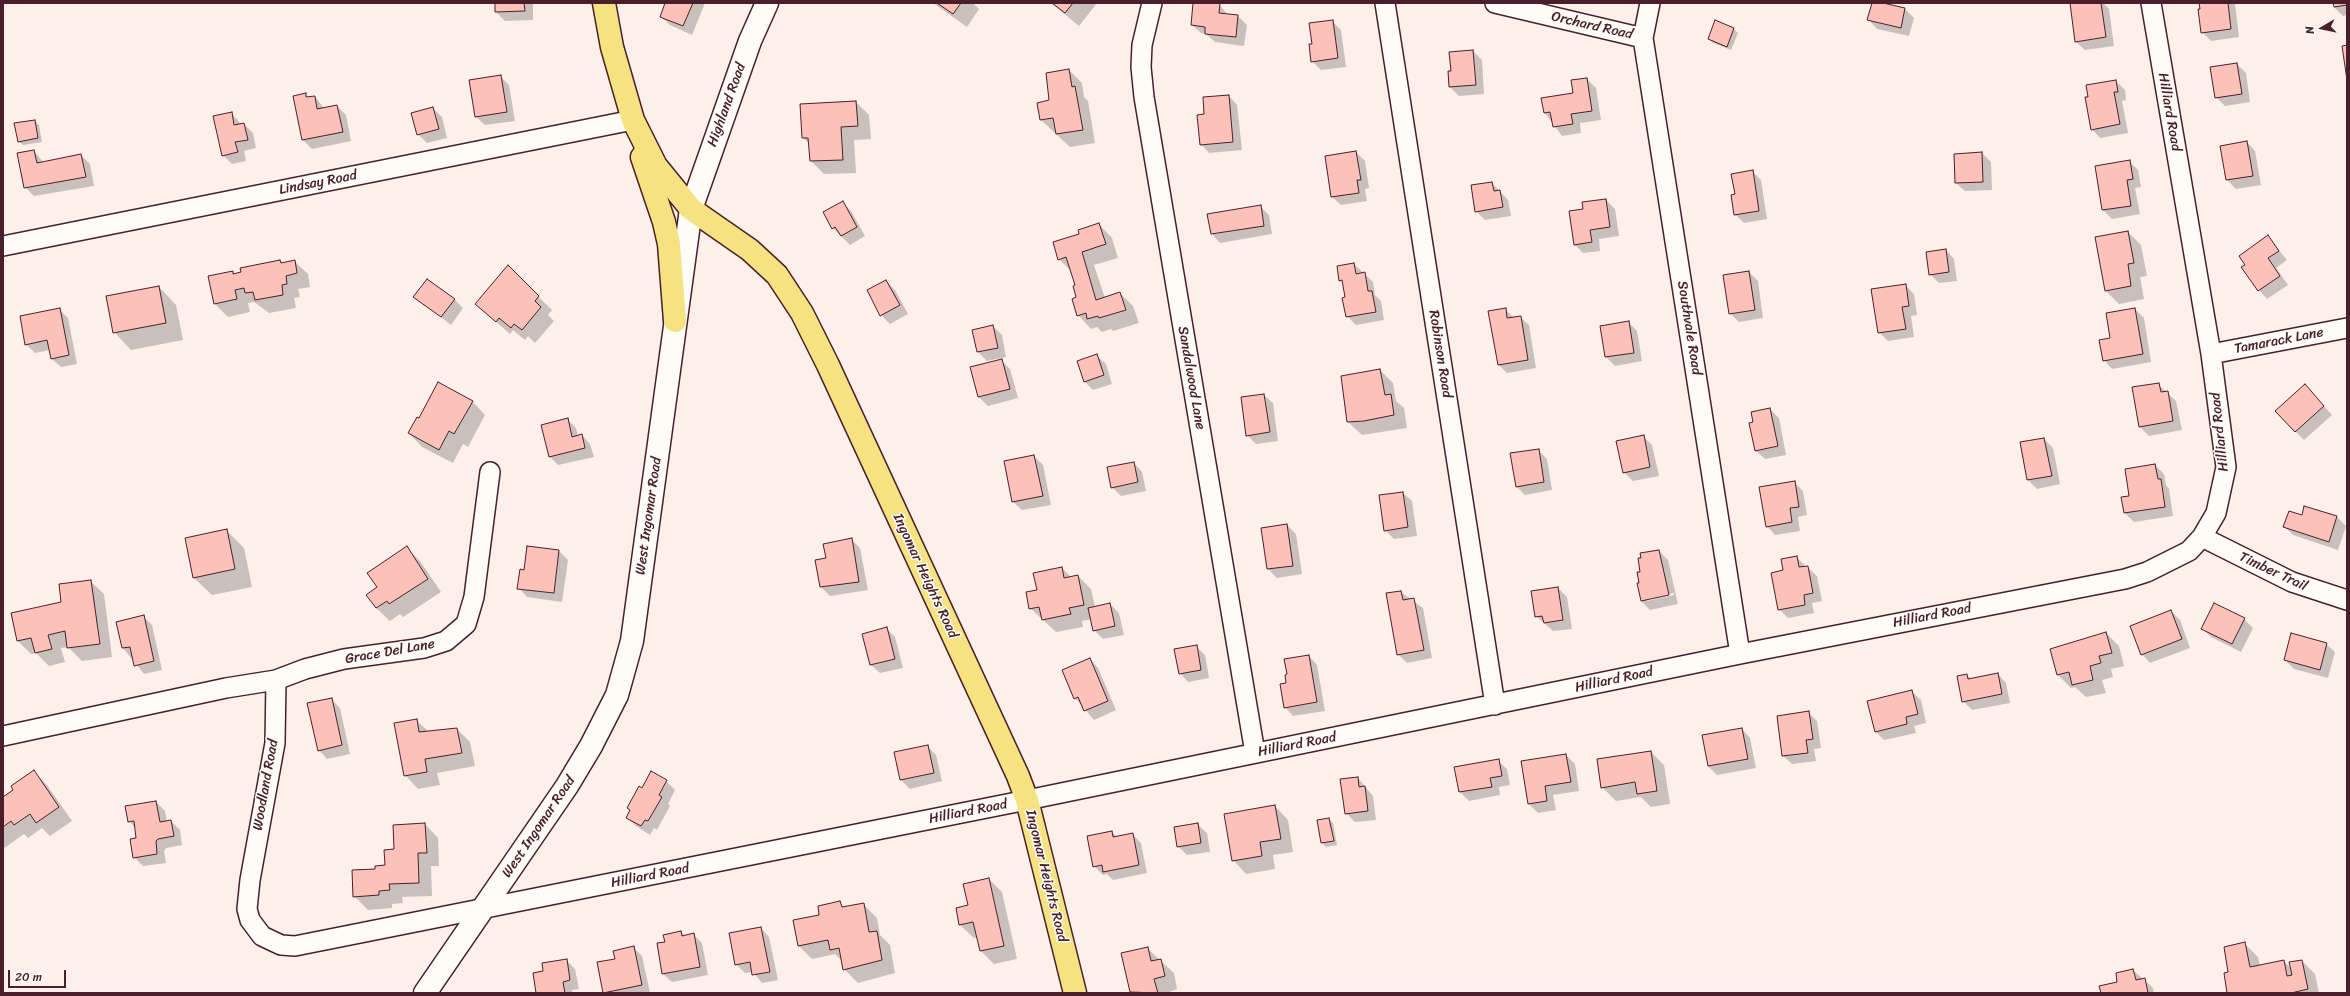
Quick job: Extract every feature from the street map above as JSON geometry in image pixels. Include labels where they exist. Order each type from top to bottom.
[{"type":"main road","points":[[604,3],[612,47],[634,120],[646,171],[664,222],[669,244],[675,321]]},
{"type":"main road","points":[[634,120],[656,166],[691,209]]},
{"type":"main road","name":"Ingomar Heights Road","points":[[691,209],[732,236],[763,261],[781,281],[802,313],[828,365],[1004,746],[1027,800],[1075,993]]},
{"type":"street","name":"Highland Road","points":[[691,209],[748,48],[767,3]]},
{"type":"street","name":"Sandalwood Lane","points":[[1152,3],[1142,45],[1141,68],[1144,97],[1254,753]]},
{"type":"street","name":"Robinson Road","points":[[1385,3],[1495,705]]},
{"type":"street","name":"Orchard Road","points":[[1495,3],[1643,38]]},
{"type":"street","name":"Southvale Road","points":[[1650,3],[1643,38],[1740,654]]},
{"type":"street","name":"Hilliard Road","points":[[483,910],[1740,654],[2125,578],[2147,572],[2169,562],[2189,551],[2202,537],[2216,513],[2226,467],[2211,354],[2151,3]]},
{"type":"street","name":"Lindsay Road","points":[[3,246],[634,120]]},
{"type":"street","name":"West Ingomar Road","points":[[425,993],[567,786],[591,746],[617,695],[632,641],[691,209]]},
{"type":"street","name":"Tamarack Lane","points":[[2211,354],[2347,328]]},
{"type":"street","name":"Grace Del Lane","points":[[276,680],[306,669],[344,659],[438,644],[446,641],[461,631],[466,624],[474,597],[490,472]]},
{"type":"street","name":"Timber Trail","points":[[2202,537],[2292,582],[2347,600]]},
{"type":"street","name":"Woodland Road","points":[[276,680],[275,743],[250,880],[247,909],[250,920],[262,936],[281,945],[295,946],[483,910]]},
{"type":"street","points":[[3,736],[226,688],[276,680]]},
{"type":"building","points":[[495,3],[524,3],[525,11],[495,12]]},
{"type":"building","points":[[665,3],[693,3],[683,26],[660,17]]},
{"type":"building","points":[[937,3],[961,3],[953,14]]},
{"type":"building","points":[[1052,3],[1073,3],[1065,13]]},
{"type":"building","points":[[1193,3],[1220,3],[1219,13],[1238,15],[1236,37],[1205,34],[1205,27],[1191,25]]},
{"type":"building","points":[[1872,3],[1883,3],[1905,8],[1901,28],[1867,20]]},
{"type":"building","points":[[2070,3],[2101,3],[2106,37],[2075,42]]},
{"type":"building","points":[[2199,3],[2228,3],[2231,29],[2201,33],[2198,9],[2200,9]]},
{"type":"building","points":[[2333,3],[2347,3],[2347,5],[2334,7]]},
{"type":"building","points":[[1333,20],[1338,58],[1311,62],[1309,44],[1312,44],[1309,23]]},
{"type":"building","points":[[1715,20],[1734,28],[1727,47],[1708,39]]},
{"type":"building","points":[[2347,45],[2347,80],[2342,46]]},
{"type":"building","points":[[1473,50],[1476,85],[1449,87],[1448,71],[1451,71],[1449,52]]},
{"type":"building","points":[[2237,63],[2242,94],[2215,98],[2210,67]]},
{"type":"building","points":[[1069,69],[1072,87],[1075,86],[1083,130],[1056,134],[1053,118],[1040,120],[1037,103],[1049,100],[1046,73]]},
{"type":"building","points":[[501,75],[507,112],[475,117],[469,80]]},
{"type":"building","points":[[1587,78],[1592,111],[1571,114],[1573,124],[1553,127],[1550,112],[1544,113],[1541,98],[1573,93],[1571,80]]},
{"type":"building","points":[[2116,80],[2118,92],[2114,92],[2120,124],[2091,130],[2085,97],[2088,97],[2086,85]]},
{"type":"building","points":[[306,93],[306,97],[315,96],[317,109],[337,105],[343,132],[302,140],[293,96]]},
{"type":"building","points":[[1229,95],[1233,142],[1200,145],[1197,115],[1204,114],[1203,97]]},
{"type":"building","points":[[856,101],[858,126],[841,127],[843,160],[810,161],[808,138],[802,138],[800,104]]},
{"type":"building","points":[[433,107],[439,129],[417,135],[411,113]]},
{"type":"building","points":[[232,112],[234,125],[244,123],[248,140],[235,142],[238,152],[222,156],[213,116]]},
{"type":"building","points":[[35,120],[38,138],[18,142],[14,123]]},
{"type":"building","points":[[2247,141],[2253,176],[2226,180],[2220,146]]},
{"type":"building","points":[[34,150],[37,163],[81,154],[86,177],[24,188],[17,153]]},
{"type":"building","points":[[1356,151],[1361,180],[1357,180],[1359,193],[1331,197],[1325,156]]},
{"type":"building","points":[[1982,152],[1983,182],[1955,183],[1954,154]]},
{"type":"building","points":[[2130,160],[2133,179],[2127,180],[2131,206],[2102,210],[2095,166]]},
{"type":"building","points":[[1753,170],[1759,211],[1734,215],[1731,195],[1735,194],[1731,174]]},
{"type":"building","points":[[1492,182],[1494,191],[1500,190],[1503,207],[1475,212],[1471,185]]},
{"type":"building","points":[[1606,199],[1610,227],[1590,230],[1592,242],[1574,245],[1569,211],[1583,209],[1582,202]]},
{"type":"building","points":[[843,201],[857,227],[841,236],[835,227],[832,229],[823,212]]},
{"type":"building","points":[[1261,205],[1264,226],[1211,234],[1207,214]]},
{"type":"building","points":[[1099,223],[1106,244],[1082,252],[1096,300],[1120,292],[1126,310],[1099,318],[1098,316],[1087,319],[1086,313],[1077,316],[1072,299],[1076,297],[1073,286],[1075,285],[1066,257],[1058,260],[1053,242],[1079,234],[1078,230]]},
{"type":"building","points":[[2128,231],[2134,263],[2128,264],[2131,286],[2105,291],[2095,237]]},
{"type":"building","points":[[2268,235],[2279,251],[2268,258],[2280,276],[2258,291],[2241,267],[2245,265],[2239,256]]},
{"type":"building","points":[[1946,249],[1949,272],[1929,275],[1926,252]]},
{"type":"building","points":[[280,260],[281,263],[295,260],[297,273],[286,276],[287,284],[282,285],[283,295],[255,300],[253,292],[245,293],[244,288],[235,290],[237,299],[214,304],[208,276],[233,271],[233,274],[241,272],[240,268]]},
{"type":"building","points":[[1354,263],[1356,274],[1365,272],[1368,291],[1372,291],[1376,312],[1346,317],[1342,298],[1345,297],[1342,280],[1339,281],[1337,266]]},
{"type":"building","points":[[508,265],[539,296],[535,301],[541,307],[522,330],[514,324],[511,328],[499,318],[496,322],[475,304]]},
{"type":"building","points":[[1749,271],[1755,310],[1729,314],[1723,275]]},
{"type":"building","points":[[427,279],[455,299],[441,317],[413,297]]},
{"type":"building","points":[[886,280],[900,305],[880,316],[867,290]]},
{"type":"building","points":[[1906,284],[1909,306],[1902,307],[1906,329],[1878,333],[1871,289]]},
{"type":"building","points":[[159,286],[166,323],[113,333],[106,296]]},
{"type":"building","points":[[60,308],[69,355],[51,359],[47,340],[25,345],[20,316]]},
{"type":"building","points":[[1506,308],[1507,318],[1521,316],[1528,360],[1498,365],[1488,311]]},
{"type":"building","points":[[2135,308],[2143,354],[2103,361],[2099,340],[2110,338],[2106,313]]},
{"type":"building","points":[[1629,321],[1634,353],[1605,357],[1600,326]]},
{"type":"building","points":[[993,325],[998,348],[977,352],[972,330]]},
{"type":"building","points":[[1097,354],[1104,375],[1084,382],[1077,361]]},
{"type":"building","points":[[1002,359],[1010,389],[978,397],[970,367]]},
{"type":"building","points":[[1380,369],[1385,395],[1391,394],[1394,415],[1364,421],[1347,422],[1341,376]]},
{"type":"building","points":[[438,382],[473,401],[454,434],[449,431],[439,450],[408,433],[417,417],[419,418]]},
{"type":"building","points":[[2159,383],[2161,392],[2168,391],[2173,421],[2139,427],[2132,387]]},
{"type":"building","points":[[2305,384],[2324,406],[2295,432],[2275,411]]},
{"type":"building","points":[[1264,394],[1270,432],[1246,436],[1241,397]]},
{"type":"building","points":[[1770,408],[1778,446],[1755,451],[1749,423],[1753,422],[1751,412]]},
{"type":"building","points":[[568,418],[572,437],[582,434],[585,448],[549,457],[541,425]]},
{"type":"building","points":[[1644,435],[1650,467],[1623,473],[1616,441]]},
{"type":"building","points":[[2044,438],[2052,476],[2027,480],[2020,442]]},
{"type":"building","points":[[1539,449],[1544,482],[1516,487],[1510,453]]},
{"type":"building","points":[[1034,455],[1043,496],[1012,502],[1004,461]]},
{"type":"building","points":[[1134,462],[1138,482],[1111,488],[1107,467]]},
{"type":"building","points":[[2155,464],[2158,479],[2161,479],[2165,507],[2124,513],[2121,497],[2129,496],[2125,469]]},
{"type":"building","points":[[1795,481],[1799,507],[1790,508],[1792,522],[1766,527],[1759,487]]},
{"type":"building","points":[[1403,492],[1408,527],[1384,531],[1379,495]]},
{"type":"building","points":[[2304,506],[2337,516],[2329,542],[2283,527],[2289,511],[2302,515]]},
{"type":"building","points":[[1287,524],[1293,566],[1267,569],[1261,528]]},
{"type":"building","points":[[227,529],[235,569],[193,578],[185,538]]},
{"type":"building","points":[[852,538],[859,582],[820,587],[815,560],[826,558],[823,544]]},
{"type":"building","points":[[407,546],[428,579],[389,604],[387,601],[376,608],[366,595],[377,587],[367,573]]},
{"type":"building","points":[[527,546],[559,550],[554,593],[517,589],[520,569],[524,570]]},
{"type":"building","points":[[1659,550],[1669,595],[1641,601],[1637,583],[1639,583],[1637,572],[1640,572],[1638,558],[1641,558],[1640,553]]},
{"type":"building","points":[[1797,556],[1799,567],[1808,566],[1813,593],[1804,595],[1805,605],[1778,610],[1771,573],[1783,570],[1781,559]]},
{"type":"building","points":[[1062,567],[1064,578],[1078,575],[1084,605],[1069,608],[1071,614],[1042,620],[1039,607],[1029,609],[1026,592],[1037,590],[1033,573]]},
{"type":"building","points":[[91,580],[100,644],[67,648],[65,631],[48,635],[52,649],[35,653],[31,638],[17,641],[11,613],[61,602],[59,584]]},
{"type":"building","points":[[1558,587],[1563,620],[1544,623],[1542,616],[1535,617],[1531,591]]},
{"type":"building","points":[[1401,591],[1403,600],[1414,598],[1424,650],[1397,655],[1386,593]]},
{"type":"building","points":[[1110,603],[1115,626],[1093,631],[1088,608]]},
{"type":"building","points":[[2214,603],[2245,618],[2232,644],[2201,629]]},
{"type":"building","points":[[2171,610],[2182,639],[2141,655],[2130,626]]},
{"type":"building","points":[[144,615],[154,661],[134,666],[130,647],[122,648],[116,622]]},
{"type":"building","points":[[887,627],[895,659],[870,665],[862,634]]},
{"type":"building","points":[[2106,632],[2112,653],[2099,656],[2101,663],[2090,666],[2093,680],[2072,685],[2069,672],[2057,675],[2050,649]]},
{"type":"building","points":[[2291,633],[2327,643],[2320,670],[2284,660]]},
{"type":"building","points":[[1197,645],[1201,670],[1179,674],[1174,649]]},
{"type":"building","points":[[1309,655],[1317,702],[1284,708],[1280,684],[1286,683],[1285,675],[1287,674],[1284,659]]},
{"type":"building","points":[[1090,658],[1108,701],[1084,711],[1078,697],[1074,699],[1062,670]]},
{"type":"building","points":[[1998,673],[2002,694],[1962,702],[1957,676],[1967,674],[1968,679]]},
{"type":"building","points":[[1912,690],[1918,714],[1906,717],[1907,724],[1875,732],[1867,701]]},
{"type":"building","points":[[332,698],[342,745],[318,751],[307,703]]},
{"type":"building","points":[[1809,711],[1813,739],[1806,740],[1808,753],[1782,756],[1777,716]]},
{"type":"building","points":[[417,719],[419,732],[457,728],[462,753],[425,759],[427,772],[404,776],[394,723]]},
{"type":"building","points":[[1742,728],[1748,759],[1708,766],[1702,735]]},
{"type":"building","points":[[928,745],[934,773],[900,780],[894,752]]},
{"type":"building","points":[[1651,751],[1657,791],[1637,794],[1635,782],[1601,788],[1597,759]]},
{"type":"building","points":[[1566,754],[1571,782],[1545,786],[1547,801],[1528,804],[1521,761]]},
{"type":"building","points":[[1499,759],[1502,776],[1490,778],[1492,787],[1459,792],[1454,767]]},
{"type":"building","points":[[34,770],[59,807],[36,823],[30,814],[14,825],[11,821],[3,827],[3,797],[13,790],[11,786]]},
{"type":"building","points":[[651,771],[667,780],[659,795],[662,797],[648,821],[645,820],[641,826],[626,818],[630,810],[627,808],[639,786],[642,788]]},
{"type":"building","points":[[1358,777],[1359,787],[1365,786],[1368,811],[1345,814],[1340,779]]},
{"type":"building","points":[[156,801],[160,822],[171,820],[174,836],[158,839],[156,841],[157,854],[133,858],[130,839],[136,838],[134,821],[128,822],[125,806]]},
{"type":"building","points":[[1275,805],[1281,839],[1260,842],[1262,856],[1232,861],[1224,814]]},
{"type":"building","points":[[1329,818],[1334,841],[1321,843],[1317,820]]},
{"type":"building","points":[[425,823],[427,853],[418,853],[419,883],[389,884],[390,890],[379,891],[379,895],[353,897],[352,870],[375,869],[375,866],[385,865],[384,850],[394,849],[393,825]]},
{"type":"building","points":[[1198,823],[1201,843],[1177,847],[1174,827]]},
{"type":"building","points":[[1112,831],[1113,837],[1133,833],[1139,865],[1103,872],[1102,865],[1093,867],[1087,836]]},
{"type":"building","points":[[989,878],[1004,946],[980,951],[973,922],[959,925],[956,908],[968,905],[963,884]]},
{"type":"building","points":[[840,901],[842,907],[864,903],[869,932],[877,931],[882,960],[843,970],[839,948],[830,950],[828,940],[798,946],[793,920],[819,915],[818,906]]},
{"type":"building","points":[[761,927],[770,972],[752,975],[750,962],[735,965],[729,933]]},
{"type":"building","points":[[681,931],[682,936],[694,933],[700,967],[662,974],[657,943],[665,942],[663,935]]},
{"type":"building","points":[[2245,942],[2250,967],[2284,960],[2287,976],[2292,975],[2289,962],[2302,960],[2308,989],[2291,993],[2227,993],[2224,973],[2228,972],[2224,947]]},
{"type":"building","points":[[634,946],[642,985],[603,993],[597,962],[615,959],[613,951]]},
{"type":"building","points":[[1148,947],[1151,961],[1161,959],[1165,976],[1154,979],[1158,993],[1130,992],[1121,953]]},
{"type":"building","points":[[567,959],[570,980],[563,982],[565,993],[536,993],[533,973],[543,971],[542,963]]},
{"type":"building","points":[[2133,969],[2136,980],[2145,978],[2148,993],[2101,993],[2099,986],[2117,982],[2116,973]]}]
